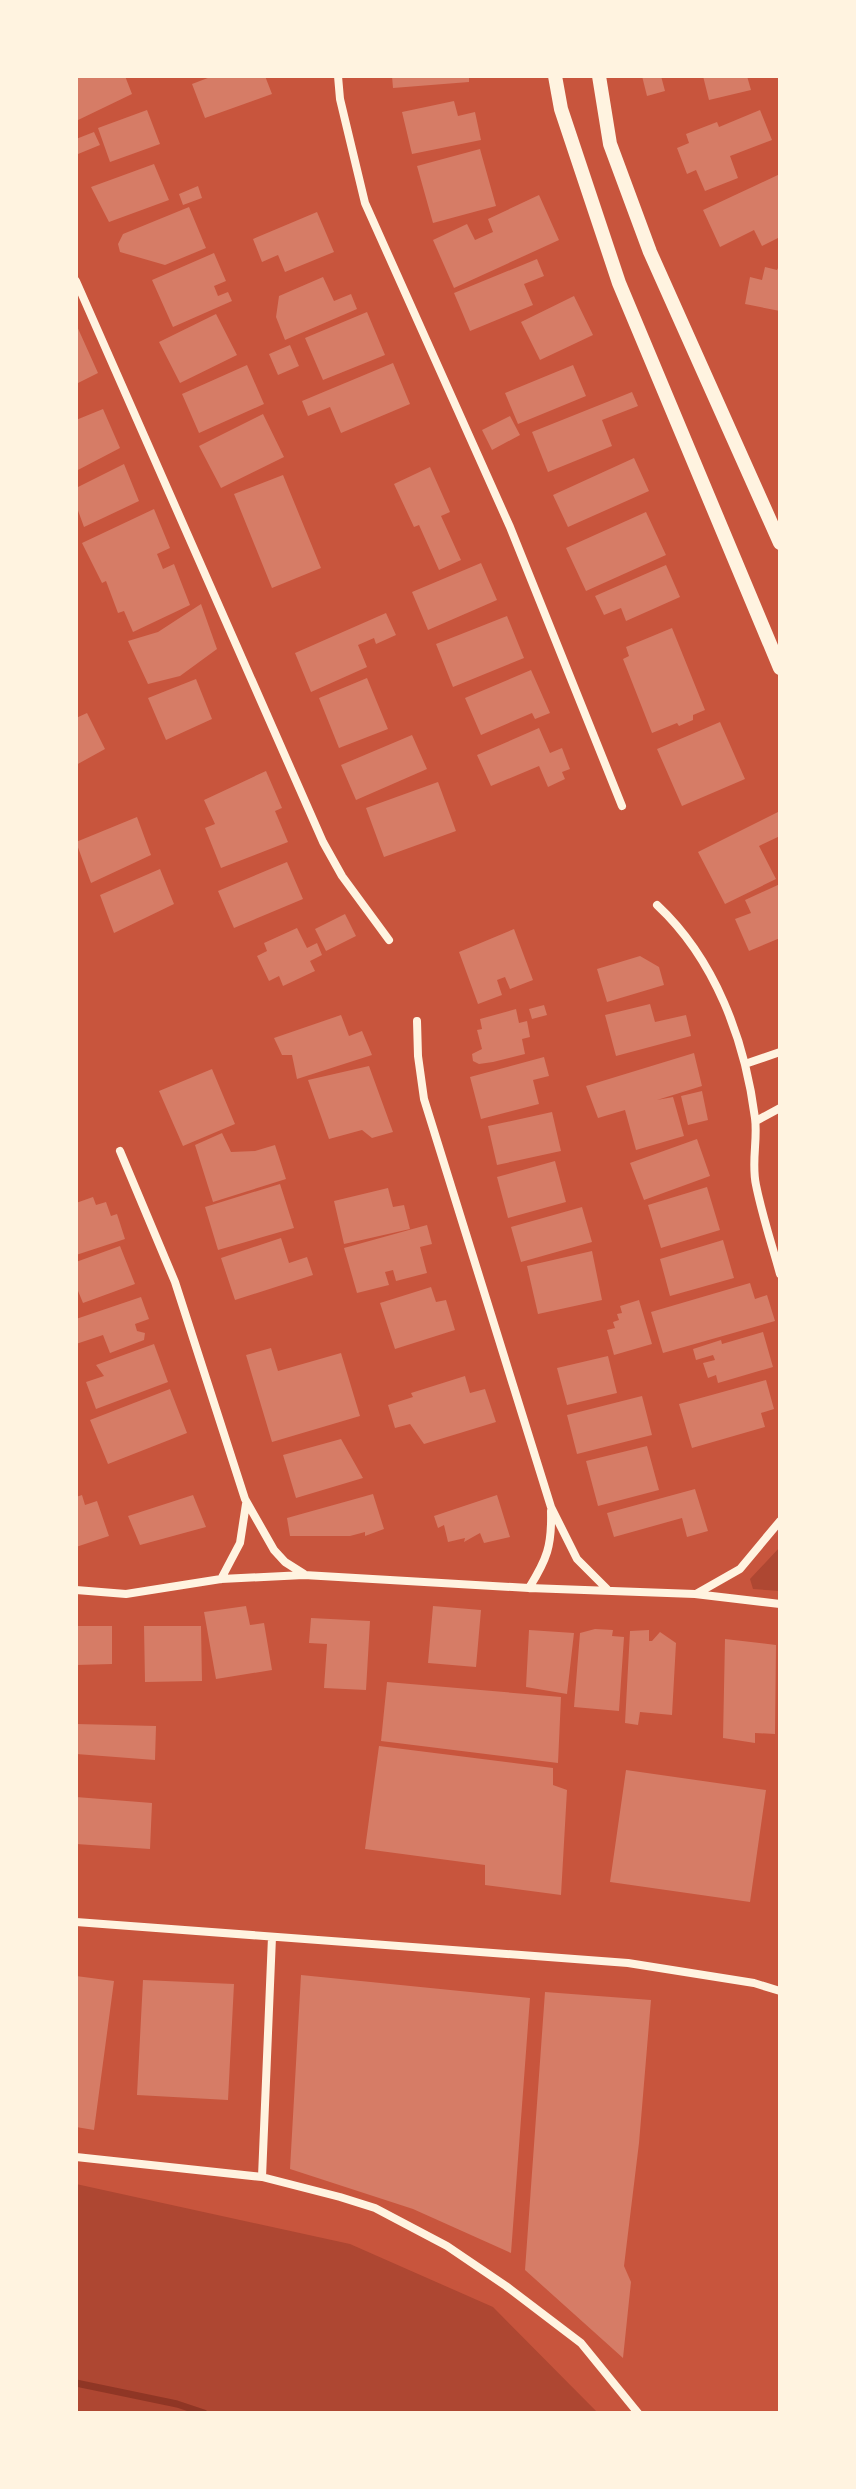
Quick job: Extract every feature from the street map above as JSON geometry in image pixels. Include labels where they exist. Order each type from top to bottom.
[{"type":"main road","points":[[555,76],[561,109],[619,283],[780,668]]},
{"type":"main road","points":[[599,76],[610,144],[650,252],[780,543]]},
{"type":"street","points":[[338,76],[340,99],[365,203],[510,527],[622,806]]},
{"type":"street","points":[[76,281],[323,842],[342,876],[389,940]]},
{"type":"street","points":[[657,905],[681,927],[718,985],[745,1064],[756,1121],[753,1154],[755,1183],[780,1274]]},
{"type":"street","points":[[417,1021],[424,1099],[551,1507],[577,1559],[607,1589]]},
{"type":"street","points":[[745,1064],[780,1052]]},
{"type":"street","points":[[756,1121],[780,1108]]},
{"type":"street","points":[[120,1151],[175,1282],[245,1499],[274,1550],[304,1575]]},
{"type":"street","points":[[221,1579],[240,1543],[245,1521],[245,1499]]},
{"type":"street","points":[[529,1588],[540,1570],[551,1539],[551,1507]]},
{"type":"street","points":[[695,1594],[740,1569],[780,1521]]},
{"type":"street","points":[[76,1590],[126,1594],[221,1579],[304,1575],[695,1594],[780,1604]]},
{"type":"street","points":[[76,1922],[628,1963],[741,1980],[780,1991]]},
{"type":"street","points":[[262,2177],[272,1937]]},
{"type":"street","points":[[76,2157],[262,2177],[375,2208],[447,2246],[581,2343],[638,2413]]},
{"type":"shaded area","points":[[780,1547],[780,1591],[753,1589],[750,1579]]},
{"type":"shaded area","points":[[76,2184],[350,2244],[493,2307],[598,2413],[76,2413]]},
{"type":"building","points":[[76,76],[125,76],[132,94],[76,121]]},
{"type":"building","points":[[213,76],[265,76],[272,94],[205,118],[192,84]]},
{"type":"building","points":[[392,76],[469,76],[469,82],[393,88]]},
{"type":"building","points":[[642,76],[661,76],[665,91],[647,96]]},
{"type":"building","points":[[703,76],[747,76],[751,90],[709,100]]},
{"type":"building","points":[[454,101],[458,116],[475,112],[481,140],[412,154],[402,112]]},
{"type":"building","points":[[147,110],[160,144],[110,162],[98,128]]},
{"type":"building","points":[[760,110],[772,140],[730,156],[738,178],[705,191],[696,170],[687,174],[677,148],[689,143],[686,134],[717,122],[719,127]]},
{"type":"building","points":[[94,132],[100,145],[78,154],[76,139]]},
{"type":"building","points":[[480,149],[496,206],[433,223],[417,166]]},
{"type":"building","points":[[154,164],[169,200],[109,222],[91,187]]},
{"type":"building","points":[[780,174],[780,237],[762,246],[754,230],[720,247],[703,210]]},
{"type":"building","points":[[198,186],[202,198],[183,205],[179,194]]},
{"type":"building","points":[[539,195],[559,240],[454,288],[433,240],[467,224],[475,240],[493,232],[488,219]]},
{"type":"building","points":[[189,207],[206,248],[165,265],[120,252],[118,244],[123,234]]},
{"type":"building","points":[[317,212],[334,252],[285,272],[278,255],[262,262],[253,239]]},
{"type":"building","points":[[214,253],[226,281],[214,286],[218,296],[228,292],[232,301],[173,327],[152,280]]},
{"type":"building","points":[[537,259],[544,276],[524,284],[533,305],[470,331],[454,293]]},
{"type":"building","points":[[780,264],[780,311],[745,304],[750,277],[762,280],[765,267],[777,270]]},
{"type":"building","points":[[323,277],[334,301],[351,294],[357,309],[285,340],[276,317],[279,296]]},
{"type":"building","points":[[574,296],[593,335],[540,360],[521,322]]},
{"type":"building","points":[[367,312],[385,355],[323,380],[305,338]]},
{"type":"building","points":[[216,314],[237,355],[180,383],[159,342]]},
{"type":"building","points":[[76,324],[98,373],[76,384]]},
{"type":"building","points":[[290,345],[299,366],[278,375],[269,354]]},
{"type":"building","points":[[393,363],[410,404],[341,433],[330,407],[308,416],[302,401]]},
{"type":"building","points":[[247,365],[264,404],[199,433],[182,394]]},
{"type":"building","points":[[573,365],[586,396],[518,424],[505,393]]},
{"type":"building","points":[[632,392],[638,406],[602,420],[612,446],[548,472],[532,432]]},
{"type":"building","points":[[103,409],[120,448],[76,471],[76,420]]},
{"type":"building","points":[[263,414],[284,457],[221,488],[199,446]]},
{"type":"building","points":[[510,416],[520,435],[492,450],[482,430]]},
{"type":"building","points":[[634,458],[649,491],[568,527],[553,495]]},
{"type":"building","points":[[124,464],[139,501],[84,527],[76,505],[76,488]]},
{"type":"building","points":[[430,467],[450,512],[441,516],[461,560],[439,570],[419,525],[414,527],[394,484]]},
{"type":"building","points":[[283,475],[321,568],[272,588],[234,494]]},
{"type":"building","points":[[154,509],[170,548],[157,554],[163,569],[174,564],[190,605],[133,632],[124,611],[118,613],[106,581],[102,583],[82,543]]},
{"type":"building","points":[[646,512],[666,555],[586,591],[566,548]]},
{"type":"building","points":[[481,563],[497,600],[428,630],[412,592]]},
{"type":"building","points":[[666,565],[680,597],[626,621],[621,608],[604,615],[595,596]]},
{"type":"building","points":[[201,604],[217,649],[180,676],[148,684],[128,641],[158,632]]},
{"type":"building","points":[[386,613],[396,635],[376,644],[374,638],[358,645],[367,667],[311,692],[295,653]]},
{"type":"building","points":[[507,616],[524,658],[453,687],[436,644]]},
{"type":"building","points":[[672,628],[705,710],[693,715],[693,720],[652,733],[623,659],[629,656],[626,647]]},
{"type":"building","points":[[531,670],[550,713],[535,719],[532,713],[481,735],[465,698]]},
{"type":"building","points":[[367,678],[388,729],[339,748],[319,698]]},
{"type":"building","points":[[196,679],[212,719],[166,740],[148,698]]},
{"type":"building","points":[[87,713],[105,749],[76,765],[76,718]]},
{"type":"building","points":[[720,722],[745,779],[682,806],[657,749]]},
{"type":"building","points":[[539,728],[550,753],[562,748],[570,769],[562,772],[565,779],[548,787],[539,766],[491,786],[477,755]]},
{"type":"building","points":[[412,735],[427,769],[356,800],[341,765]]},
{"type":"building","points":[[266,771],[282,808],[275,811],[288,842],[221,868],[205,828],[215,824],[204,800]]},
{"type":"building","points":[[438,782],[456,831],[384,857],[366,808]]},
{"type":"building","points":[[780,811],[780,836],[759,846],[776,879],[725,904],[698,852]]},
{"type":"building","points":[[137,817],[151,855],[91,883],[76,842]]},
{"type":"building","points":[[287,862],[303,899],[234,928],[218,891]]},
{"type":"building","points":[[160,869],[174,904],[114,933],[100,895]]},
{"type":"building","points":[[780,884],[780,938],[749,951],[735,919],[751,913],[745,900]]},
{"type":"building","points":[[345,914],[356,936],[326,951],[315,929]]},
{"type":"building","points":[[297,928],[307,948],[317,943],[322,955],[310,961],[315,971],[283,986],[279,976],[269,981],[257,956],[267,951],[264,943]]},
{"type":"building","points":[[514,929],[533,980],[510,989],[505,977],[497,980],[502,995],[478,1004],[459,952]]},
{"type":"building","points":[[640,956],[659,967],[664,985],[607,1002],[597,969]]},
{"type":"building","points":[[650,1004],[655,1022],[686,1015],[691,1036],[616,1056],[605,1015]]},
{"type":"building","points":[[544,1005],[547,1015],[532,1019],[529,1009]]},
{"type":"building","points":[[516,1009],[519,1023],[527,1021],[530,1037],[522,1039],[525,1054],[479,1064],[473,1061],[472,1054],[482,1049],[477,1030],[482,1029],[480,1019]]},
{"type":"building","points":[[341,1015],[349,1036],[362,1031],[372,1055],[297,1079],[292,1055],[282,1055],[274,1038]]},
{"type":"building","points":[[694,1053],[702,1086],[657,1100],[673,1097],[684,1136],[636,1150],[625,1110],[598,1118],[586,1086]]},
{"type":"building","points":[[544,1057],[549,1076],[533,1080],[539,1104],[481,1119],[470,1077]]},
{"type":"building","points":[[369,1066],[393,1132],[372,1138],[362,1130],[329,1139],[308,1080]]},
{"type":"building","points":[[212,1069],[235,1124],[183,1146],[159,1091]]},
{"type":"building","points":[[702,1091],[708,1120],[688,1125],[681,1096]]},
{"type":"building","points":[[552,1112],[561,1151],[497,1165],[488,1126]]},
{"type":"building","points":[[222,1133],[231,1152],[255,1151],[275,1145],[286,1179],[213,1202],[195,1145]]},
{"type":"building","points":[[697,1139],[710,1176],[644,1200],[630,1163]]},
{"type":"building","points":[[555,1161],[566,1202],[508,1218],[497,1177]]},
{"type":"building","points":[[280,1184],[294,1228],[218,1250],[205,1207]]},
{"type":"building","points":[[707,1187],[720,1230],[661,1248],[648,1205]]},
{"type":"building","points":[[388,1188],[393,1207],[404,1205],[410,1229],[344,1244],[334,1201]]},
{"type":"building","points":[[93,1197],[96,1205],[106,1202],[111,1216],[117,1214],[125,1239],[76,1255],[76,1203]]},
{"type":"building","points":[[582,1207],[592,1242],[521,1262],[511,1227]]},
{"type":"building","points":[[427,1225],[432,1244],[420,1247],[427,1273],[396,1281],[393,1270],[385,1272],[389,1285],[357,1293],[344,1248]]},
{"type":"building","points":[[281,1238],[289,1263],[307,1257],[313,1275],[235,1300],[221,1258]]},
{"type":"building","points":[[723,1240],[734,1278],[670,1296],[660,1259]]},
{"type":"building","points":[[120,1246],[135,1284],[83,1303],[76,1286],[76,1262]]},
{"type":"building","points":[[592,1251],[602,1300],[538,1314],[527,1266]]},
{"type":"building","points":[[750,1283],[755,1299],[767,1295],[775,1321],[663,1353],[651,1312]]},
{"type":"building","points":[[431,1287],[436,1302],[446,1300],[455,1330],[395,1349],[380,1303]]},
{"type":"building","points":[[141,1297],[149,1319],[135,1324],[137,1331],[145,1333],[144,1340],[110,1353],[103,1335],[76,1344],[76,1319]]},
{"type":"building","points":[[639,1300],[652,1344],[614,1355],[607,1330],[615,1328],[613,1322],[619,1320],[617,1314],[622,1313],[620,1306]]},
{"type":"building","points":[[763,1332],[773,1367],[718,1383],[716,1375],[708,1378],[703,1363],[715,1360],[713,1355],[696,1360],[693,1349]]},
{"type":"building","points":[[154,1344],[168,1382],[96,1409],[86,1382],[104,1376],[96,1365]]},
{"type":"building","points":[[271,1348],[278,1371],[341,1353],[360,1416],[272,1442],[246,1355]]},
{"type":"building","points":[[608,1356],[617,1393],[567,1405],[557,1368]]},
{"type":"building","points":[[465,1376],[470,1393],[485,1389],[496,1422],[424,1444],[410,1424],[395,1428],[388,1405],[413,1397],[411,1393]]},
{"type":"building","points":[[766,1380],[774,1409],[761,1413],[765,1427],[692,1448],[679,1404]]},
{"type":"building","points":[[170,1389],[187,1433],[108,1464],[90,1420]]},
{"type":"building","points":[[642,1396],[652,1435],[577,1454],[567,1415]]},
{"type":"building","points":[[341,1439],[363,1478],[296,1498],[283,1455]]},
{"type":"building","points":[[647,1446],[659,1490],[598,1506],[586,1461]]},
{"type":"building","points":[[695,1489],[708,1531],[687,1537],[682,1518],[614,1537],[607,1513]]},
{"type":"building","points":[[373,1494],[384,1529],[365,1536],[365,1532],[350,1536],[290,1536],[287,1518]]},
{"type":"building","points":[[82,1495],[85,1505],[97,1501],[109,1536],[76,1547],[76,1497]]},
{"type":"building","points":[[193,1495],[206,1527],[140,1545],[128,1516]]},
{"type":"building","points":[[497,1495],[510,1537],[484,1543],[480,1533],[464,1542],[465,1538],[448,1542],[444,1525],[438,1528],[434,1516]]},
{"type":"building","points":[[246,1606],[250,1625],[264,1623],[272,1670],[216,1679],[204,1612]]},
{"type":"building","points":[[433,1606],[481,1610],[476,1667],[428,1663]]},
{"type":"building","points":[[311,1618],[370,1621],[366,1690],[324,1688],[327,1644],[309,1643]]},
{"type":"building","points":[[76,1626],[112,1626],[112,1664],[76,1665]]},
{"type":"building","points":[[144,1626],[201,1626],[202,1681],[145,1682]]},
{"type":"building","points":[[595,1629],[613,1630],[612,1636],[624,1637],[619,1711],[574,1707],[580,1633]]},
{"type":"building","points":[[529,1630],[574,1633],[567,1694],[526,1687]]},
{"type":"building","points":[[649,1630],[649,1641],[660,1632],[676,1643],[672,1715],[640,1712],[638,1725],[625,1723],[630,1631]]},
{"type":"building","points":[[725,1639],[776,1645],[775,1734],[755,1733],[755,1743],[723,1738]]},
{"type":"building","points":[[387,1682],[561,1697],[558,1763],[381,1741]]},
{"type":"building","points":[[76,1724],[156,1726],[155,1760],[76,1754]]},
{"type":"building","points":[[379,1746],[553,1768],[553,1785],[567,1790],[561,1895],[485,1885],[485,1865],[365,1849]]},
{"type":"building","points":[[626,1770],[766,1790],[750,1902],[610,1882]]},
{"type":"building","points":[[76,1797],[152,1803],[150,1849],[76,1844]]},
{"type":"building","points":[[301,1975],[530,1998],[511,2253],[413,2209],[290,2169]]},
{"type":"building","points":[[76,1976],[114,1981],[94,2130],[76,2127]]},
{"type":"building","points":[[143,1980],[234,1984],[228,2100],[137,2095]]},
{"type":"building","points":[[545,1992],[651,2000],[639,2143],[624,2266],[631,2282],[623,2358],[525,2270]]},
{"type":"waterway","points":[[76,2383],[177,2404],[204,2413]]}]
